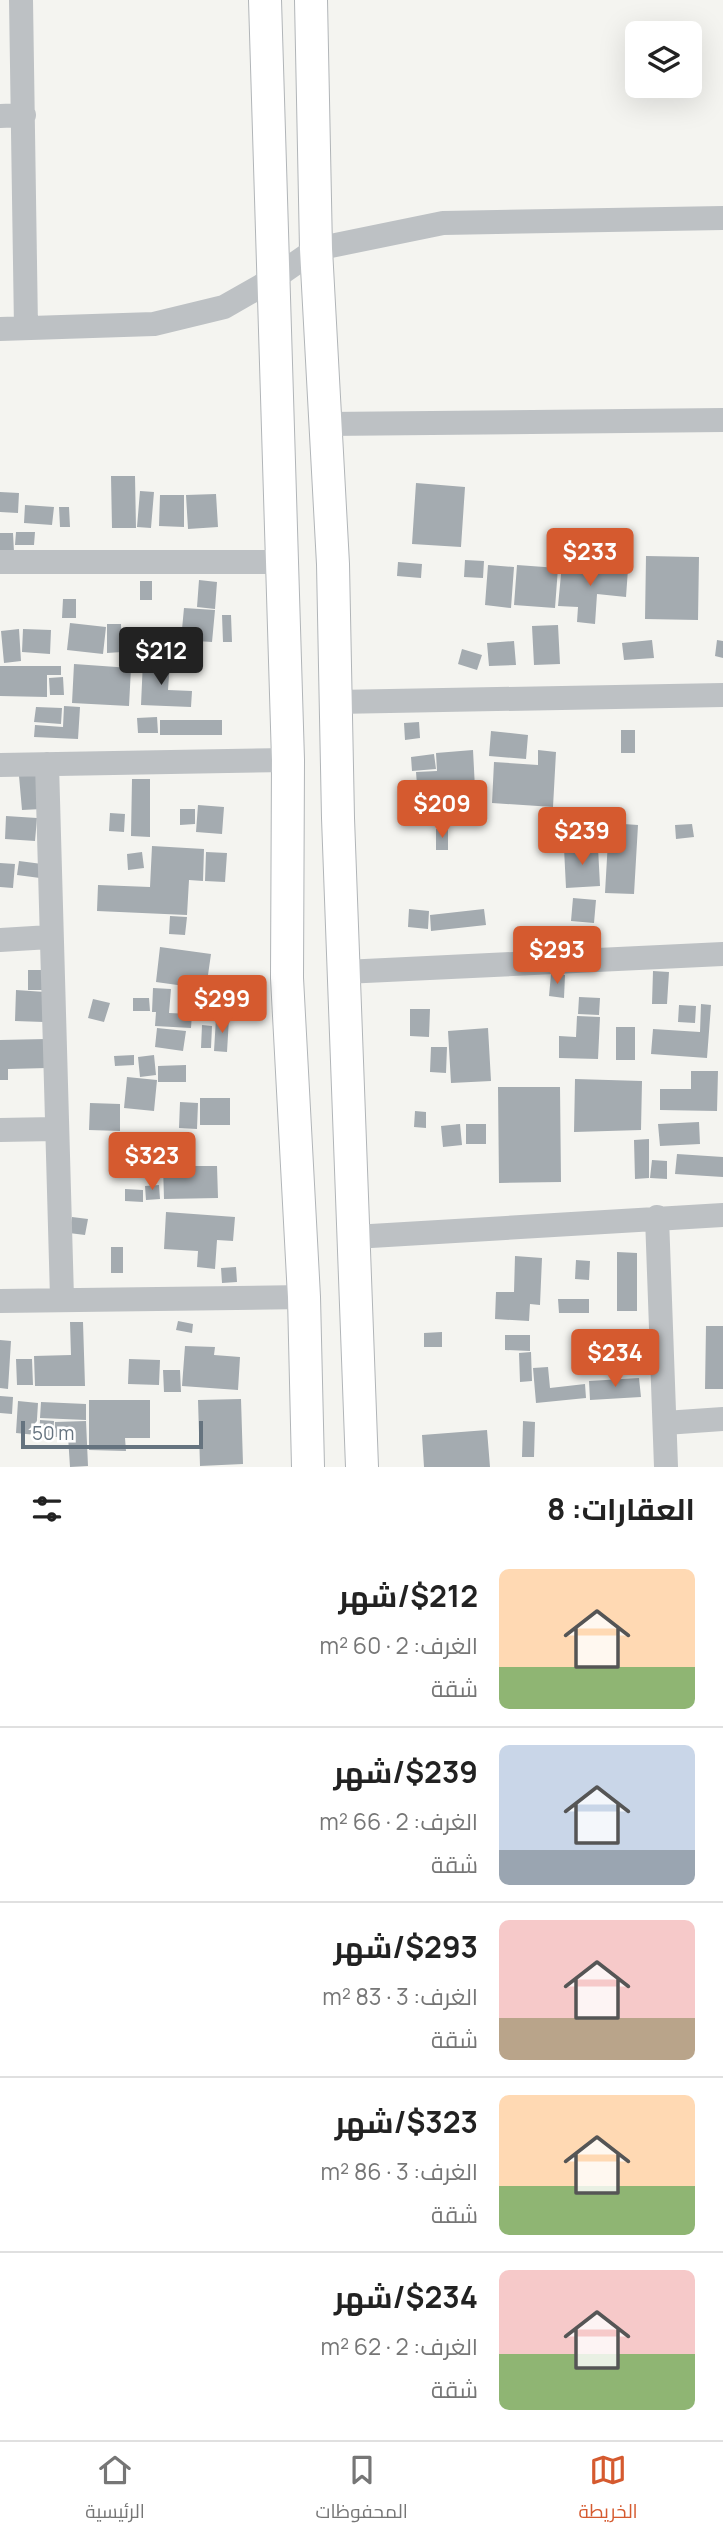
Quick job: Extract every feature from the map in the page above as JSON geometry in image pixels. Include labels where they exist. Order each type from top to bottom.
[{"type":"main road","points":[[265,0],[288,760],[287,978],[304,1297],[308,1467]]},
{"type":"main road","points":[[311,0],[316,249],[327,424],[362,1467]]},
{"type":"street","points":[[21,0],[12,115],[26,328]]},
{"type":"street","points":[[0,329],[154,324],[224,307],[273,279],[316,249],[443,223],[723,218]]},
{"type":"street","points":[[327,424],[723,420]]},
{"type":"street","points":[[0,562],[281,562]]},
{"type":"street","points":[[336,702],[723,695]]},
{"type":"street","points":[[0,765],[288,760]]},
{"type":"street","points":[[47,764],[55,1129],[62,1298]]},
{"type":"street","points":[[0,940],[50,937]]},
{"type":"street","points":[[344,972],[723,954]]},
{"type":"street","points":[[0,1130],[55,1129]]},
{"type":"street","points":[[354,1237],[723,1215]]},
{"type":"street","points":[[657,1217],[666,1467]]},
{"type":"street","points":[[0,1301],[62,1298],[304,1297]]},
{"type":"street","points":[[665,1423],[723,1419]]},
{"type":"building","points":[[111,476],[135,476],[136,528],[112,528]]},
{"type":"building","points":[[416,483],[465,487],[461,547],[412,544]]},
{"type":"building","points":[[140,491],[154,492],[151,528],[137,527]]},
{"type":"building","points":[[0,492],[19,493],[18,513],[0,512]]},
{"type":"building","points":[[216,494],[218,527],[188,529],[186,495]]},
{"type":"building","points":[[160,495],[184,495],[184,527],[159,526]]},
{"type":"building","points":[[25,505],[54,507],[52,525],[24,523]]},
{"type":"building","points":[[59,507],[69,507],[70,527],[60,527]]},
{"type":"building","points":[[16,532],[35,532],[34,545],[15,545]]},
{"type":"building","points":[[0,533],[13,533],[14,552],[0,553]]},
{"type":"building","points":[[646,556],[699,557],[698,620],[645,619]]},
{"type":"building","points":[[465,560],[484,561],[483,578],[464,577]]},
{"type":"building","points":[[398,562],[422,564],[421,578],[397,576]]},
{"type":"building","points":[[562,564],[628,569],[626,597],[597,594],[595,624],[577,622],[578,607],[558,606]]},
{"type":"building","points":[[488,565],[514,567],[511,608],[485,605]]},
{"type":"building","points":[[517,565],[558,568],[555,608],[514,605]]},
{"type":"building","points":[[199,580],[217,582],[215,609],[197,607]]},
{"type":"building","points":[[140,581],[152,581],[152,600],[140,600]]},
{"type":"building","points":[[63,599],[76,599],[76,618],[62,618]]},
{"type":"building","points":[[184,608],[215,610],[212,642],[181,640]]},
{"type":"building","points":[[222,615],[231,615],[232,642],[223,642]]},
{"type":"building","points":[[70,623],[106,627],[103,654],[67,650]]},
{"type":"building","points":[[107,624],[121,624],[122,652],[107,653]]},
{"type":"building","points":[[558,625],[560,664],[534,665],[532,626]]},
{"type":"building","points":[[19,629],[21,661],[4,663],[1,631]]},
{"type":"building","points":[[23,629],[51,630],[50,654],[22,652]]},
{"type":"building","points":[[652,640],[654,658],[624,660],[622,643]]},
{"type":"building","points":[[717,640],[723,641],[723,658],[715,656]]},
{"type":"building","points":[[514,641],[516,665],[489,666],[487,643]]},
{"type":"building","points":[[462,649],[482,655],[477,670],[458,664]]},
{"type":"building","points":[[143,660],[170,661],[168,690],[192,691],[191,707],[141,705]]},
{"type":"building","points":[[74,664],[131,668],[129,706],[72,703]]},
{"type":"building","points":[[0,666],[61,666],[61,675],[47,675],[47,697],[0,696]]},
{"type":"building","points":[[63,677],[64,695],[50,695],[49,678]]},
{"type":"building","points":[[64,706],[80,707],[78,739],[34,737],[35,725],[63,727]]},
{"type":"building","points":[[36,707],[62,708],[61,724],[34,722]]},
{"type":"building","points":[[157,717],[158,733],[138,733],[137,718]]},
{"type":"building","points":[[160,720],[222,720],[222,735],[160,735]]},
{"type":"building","points":[[419,722],[420,738],[405,740],[404,723]]},
{"type":"building","points":[[621,730],[635,730],[635,753],[621,753]]},
{"type":"building","points":[[491,731],[528,735],[526,759],[489,756]]},
{"type":"building","points":[[473,750],[476,807],[419,811],[416,772],[437,771],[436,753]]},
{"type":"building","points":[[538,750],[556,752],[553,807],[492,803],[494,762],[538,765]]},
{"type":"building","points":[[434,754],[436,769],[412,771],[411,757]]},
{"type":"building","points":[[39,775],[42,809],[22,810],[19,776]]},
{"type":"building","points":[[132,779],[150,779],[150,837],[131,836]]},
{"type":"building","points":[[198,805],[224,807],[222,834],[196,832]]},
{"type":"building","points":[[591,807],[605,808],[602,846],[588,845]]},
{"type":"building","points":[[180,809],[195,809],[195,824],[180,825]]},
{"type":"building","points":[[110,813],[125,814],[124,832],[109,831]]},
{"type":"building","points":[[482,813],[482,823],[457,824],[457,814]]},
{"type":"building","points":[[6,816],[37,818],[35,841],[5,839]]},
{"type":"building","points":[[565,818],[589,820],[587,846],[563,845]]},
{"type":"building","points":[[609,823],[638,825],[634,894],[605,893]]},
{"type":"building","points":[[692,824],[694,837],[676,839],[675,825]]},
{"type":"building","points":[[436,829],[448,829],[448,850],[436,850]]},
{"type":"building","points":[[152,846],[204,849],[203,881],[189,880],[187,915],[97,911],[98,885],[150,887]]},
{"type":"building","points":[[598,847],[600,886],[566,888],[564,848]]},
{"type":"building","points":[[142,852],[144,868],[128,870],[127,854]]},
{"type":"building","points":[[206,852],[227,853],[225,882],[205,881]]},
{"type":"building","points":[[19,861],[42,864],[40,878],[17,875]]},
{"type":"building","points":[[0,863],[15,864],[13,888],[0,887]]},
{"type":"building","points":[[573,898],[596,900],[594,923],[571,921]]},
{"type":"building","points":[[409,909],[429,911],[428,929],[408,927]]},
{"type":"building","points":[[484,909],[486,925],[431,931],[430,915]]},
{"type":"building","points":[[170,916],[187,917],[185,935],[169,934]]},
{"type":"building","points":[[160,947],[211,954],[206,989],[156,982]]},
{"type":"building","points":[[28,970],[44,970],[44,990],[28,990]]},
{"type":"building","points":[[653,971],[669,972],[667,1004],[652,1004]]},
{"type":"building","points":[[551,974],[565,975],[564,998],[549,996]]},
{"type":"building","points":[[153,988],[171,989],[169,1013],[192,1014],[191,1028],[155,1026],[156,1012],[152,1012]]},
{"type":"building","points":[[16,990],[45,992],[44,1022],[15,1021]]},
{"type":"building","points":[[579,997],[600,998],[599,1015],[578,1014]]},
{"type":"building","points":[[133,998],[149,998],[150,1011],[133,1011]]},
{"type":"building","points":[[93,999],[110,1003],[104,1022],[88,1018]]},
{"type":"building","points":[[701,1004],[711,1005],[707,1058],[651,1054],[653,1029],[700,1032]]},
{"type":"building","points":[[679,1005],[696,1006],[695,1023],[678,1022]]},
{"type":"building","points":[[410,1009],[430,1009],[429,1037],[410,1036]]},
{"type":"building","points":[[577,1016],[600,1017],[598,1059],[559,1058],[559,1036],[576,1037]]},
{"type":"building","points":[[216,1018],[229,1018],[227,1052],[214,1051]]},
{"type":"building","points":[[202,1025],[212,1026],[211,1048],[201,1048]]},
{"type":"building","points":[[616,1027],[635,1027],[635,1060],[616,1060]]},
{"type":"building","points":[[157,1028],[186,1031],[183,1051],[155,1047]]},
{"type":"building","points":[[488,1028],[491,1081],[451,1083],[448,1031]]},
{"type":"building","points":[[46,1039],[47,1068],[8,1069],[8,1080],[0,1080],[0,1040]]},
{"type":"building","points":[[431,1047],[447,1047],[446,1073],[430,1072]]},
{"type":"building","points":[[134,1055],[134,1065],[115,1066],[114,1056]]},
{"type":"building","points":[[154,1055],[156,1075],[140,1077],[138,1057]]},
{"type":"building","points":[[186,1065],[186,1082],[158,1082],[158,1066]]},
{"type":"building","points":[[691,1071],[718,1071],[717,1111],[660,1110],[660,1089],[691,1089]]},
{"type":"building","points":[[127,1077],[157,1080],[154,1111],[124,1108]]},
{"type":"building","points":[[575,1079],[642,1081],[641,1130],[574,1132]]},
{"type":"building","points":[[498,1087],[560,1087],[561,1182],[499,1183]]},
{"type":"building","points":[[200,1098],[230,1098],[230,1125],[200,1125]]},
{"type":"building","points":[[180,1102],[198,1103],[197,1129],[179,1128]]},
{"type":"building","points":[[90,1103],[120,1104],[120,1131],[89,1130]]},
{"type":"building","points":[[415,1111],[426,1112],[426,1128],[414,1127]]},
{"type":"building","points":[[699,1122],[700,1144],[660,1146],[658,1124]]},
{"type":"building","points":[[460,1124],[462,1145],[443,1147],[441,1126]]},
{"type":"building","points":[[466,1124],[486,1124],[486,1144],[466,1144]]},
{"type":"building","points":[[174,1137],[194,1137],[193,1153],[173,1152]]},
{"type":"building","points":[[170,1138],[172,1162],[131,1164],[130,1140]]},
{"type":"building","points":[[649,1139],[649,1178],[635,1179],[634,1140]]},
{"type":"building","points":[[677,1154],[723,1157],[723,1177],[675,1174]]},
{"type":"building","points":[[652,1160],[667,1161],[667,1179],[650,1178]]},
{"type":"building","points":[[163,1166],[217,1166],[218,1198],[164,1199]]},
{"type":"building","points":[[159,1185],[160,1199],[146,1200],[145,1186]]},
{"type":"building","points":[[125,1189],[143,1190],[143,1202],[125,1201]]},
{"type":"building","points":[[166,1212],[235,1217],[233,1241],[217,1240],[215,1269],[197,1267],[198,1251],[164,1249]]},
{"type":"building","points":[[72,1217],[88,1219],[85,1235],[69,1233]]},
{"type":"building","points":[[111,1247],[123,1247],[123,1273],[111,1273]]},
{"type":"building","points":[[617,1252],[637,1253],[637,1311],[617,1311]]},
{"type":"building","points":[[515,1256],[542,1258],[540,1305],[530,1304],[529,1321],[495,1319],[496,1292],[514,1292]]},
{"type":"building","points":[[576,1260],[590,1261],[589,1280],[575,1279]]},
{"type":"building","points":[[236,1267],[237,1282],[222,1283],[221,1268]]},
{"type":"building","points":[[558,1299],[589,1299],[589,1313],[559,1313]]},
{"type":"building","points":[[178,1321],[193,1324],[192,1333],[176,1330]]},
{"type":"building","points":[[70,1322],[83,1322],[85,1386],[35,1386],[34,1356],[71,1355]]},
{"type":"building","points":[[706,1326],[723,1326],[723,1389],[705,1389]]},
{"type":"building","points":[[442,1332],[442,1347],[424,1347],[424,1333]]},
{"type":"building","points":[[505,1335],[530,1335],[530,1351],[505,1350]]},
{"type":"building","points":[[0,1340],[11,1341],[8,1389],[0,1388]]},
{"type":"building","points":[[185,1346],[215,1347],[214,1355],[240,1357],[238,1390],[182,1386]]},
{"type":"building","points":[[531,1352],[532,1381],[520,1382],[519,1353]]},
{"type":"building","points":[[16,1359],[32,1359],[33,1385],[17,1385]]},
{"type":"building","points":[[129,1359],[160,1360],[159,1385],[128,1384]]},
{"type":"building","points":[[548,1367],[550,1388],[585,1384],[586,1398],[536,1403],[533,1368]]},
{"type":"building","points":[[163,1370],[180,1370],[181,1392],[164,1392]]},
{"type":"building","points":[[639,1378],[641,1397],[590,1400],[589,1381]]},
{"type":"building","points":[[0,1396],[13,1397],[12,1414],[0,1413]]},
{"type":"building","points":[[241,1399],[243,1464],[200,1466],[198,1400]]},
{"type":"building","points":[[89,1400],[150,1400],[150,1438],[125,1438],[126,1451],[89,1450]]},
{"type":"building","points":[[18,1401],[38,1403],[36,1435],[16,1433]]},
{"type":"building","points":[[41,1402],[86,1404],[86,1420],[40,1418]]},
{"type":"building","points":[[40,1420],[54,1421],[53,1437],[39,1436]]},
{"type":"building","points":[[86,1421],[88,1466],[70,1467],[68,1436],[55,1437],[55,1422]]},
{"type":"building","points":[[523,1421],[535,1422],[534,1457],[522,1457]]},
{"type":"building","points":[[487,1430],[490,1467],[424,1467],[422,1435]]}]
